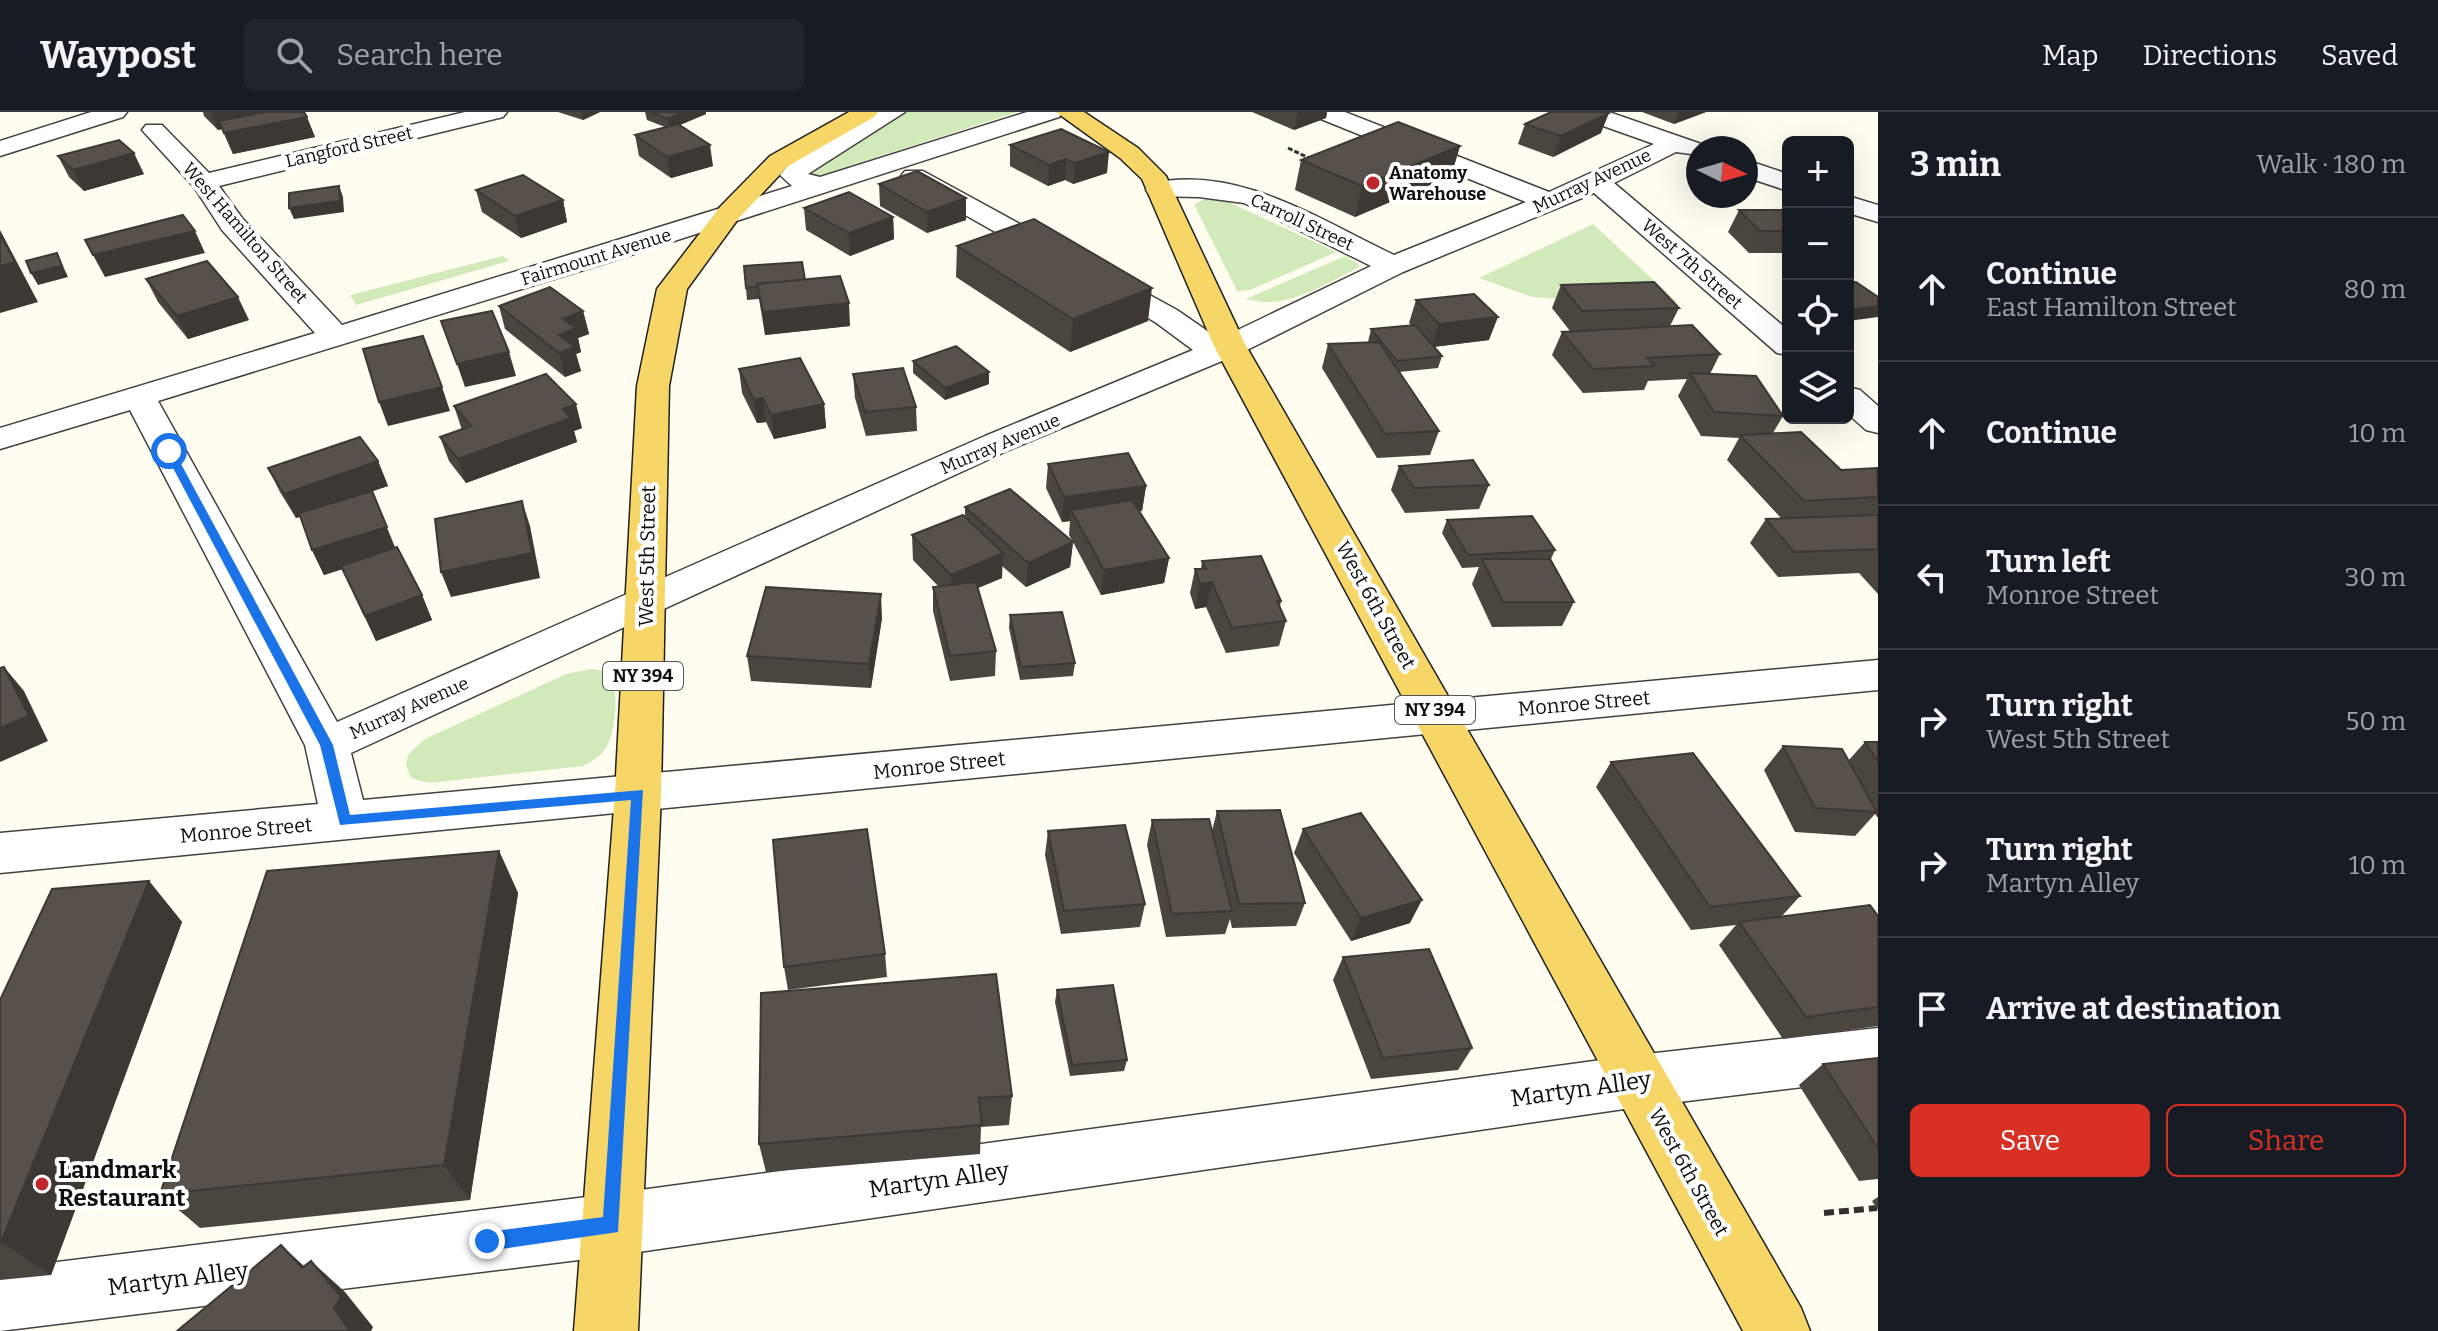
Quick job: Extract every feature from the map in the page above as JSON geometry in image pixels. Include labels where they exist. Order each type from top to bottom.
[{"type":"main road","name":"West 5th Street","points":[[606,1331],[638,794],[653,386],[672,289],[726,216],[779,161],[866,112]]},
{"type":"main road","name":"West 6th Street","points":[[1068,112],[1129,153],[1153,176],[1223,349],[1439,717],[1778,1331]]},
{"type":"street","points":[[0,149],[115,112]]},
{"type":"street","name":"Langford Street","points":[[203,182],[495,112]]},
{"type":"street","points":[[839,179],[806,182],[793,175],[801,166],[893,112]]},
{"type":"street","name":"Fairmount Avenue","points":[[0,439],[726,216],[1051,112]]},
{"type":"street","points":[[1324,112],[1550,202]]},
{"type":"street","points":[[1586,112],[1686,147]]},
{"type":"street","name":"West Hamilton Street","points":[[154,130],[203,182],[232,224],[335,336]]},
{"type":"street","name":"Murray Avenue","points":[[327,745],[997,443],[1223,349],[1393,266],[1686,147]]},
{"type":"street","points":[[892,163],[1223,349]]},
{"type":"street","points":[[1758,172],[1782,181]]},
{"type":"street","name":"West 7th Street","points":[[1597,182],[1782,341]]},
{"type":"street","name":"Carroll Street","points":[[1159,190],[1199,189],[1250,196],[1393,266]]},
{"type":"street","points":[[1854,206],[1878,214]]},
{"type":"street","points":[[139,396],[327,745],[345,821]]},
{"type":"street","points":[[1854,402],[1878,423]]},
{"type":"street","name":"Monroe Street","points":[[0,853],[1878,675]]},
{"type":"street","name":"Martyn Alley","points":[[0,1301],[611,1225],[1638,1081],[1878,1053]]},
{"type":"path","points":[[1824,1213],[1877,1208]]},
{"type":"green space","points":[[905,112],[1018,112],[811,178],[813,165]]},
{"type":"green space","points":[[1205,199],[1222,199],[1336,252],[1250,290],[1237,291],[1195,207]]},
{"type":"green space","points":[[1593,224],[1677,302],[1532,297],[1479,278]]},
{"type":"green space","points":[[503,256],[509,261],[356,305],[350,295]]},
{"type":"green space","points":[[1345,256],[1359,264],[1358,268],[1304,294],[1276,302],[1246,299]]},
{"type":"green space","points":[[592,669],[609,676],[615,711],[607,746],[590,762],[583,766],[429,783],[411,778],[406,764],[408,755],[425,739],[566,674]]},
{"type":"building","points":[[265,112],[304,112],[307,117],[224,133],[219,121]]},
{"type":"building","points":[[651,112],[684,112],[668,119]]},
{"type":"building","points":[[1551,112],[1609,113],[1561,136],[1525,124]]},
{"type":"building","points":[[1398,122],[1460,146],[1362,186],[1301,160]]},
{"type":"building","points":[[678,124],[710,145],[667,157],[635,135]]},
{"type":"building","points":[[1061,129],[1109,152],[1075,163],[1066,159],[1049,165],[1010,145]]},
{"type":"building","points":[[119,140],[134,153],[73,170],[58,156]]},
{"type":"building","points":[[917,171],[966,198],[927,212],[879,184]]},
{"type":"building","points":[[523,175],[563,200],[515,216],[476,190]]},
{"type":"building","points":[[339,186],[340,201],[289,208],[289,193]]},
{"type":"building","points":[[849,192],[893,217],[849,233],[804,208]]},
{"type":"building","points":[[1739,210],[1782,210],[1782,231],[1760,231]]},
{"type":"building","points":[[183,215],[195,231],[93,255],[85,240]]},
{"type":"building","points":[[1034,219],[1152,288],[1073,319],[957,246]]},
{"type":"building","points":[[0,234],[15,262],[0,266]]},
{"type":"building","points":[[57,253],[62,266],[31,273],[26,261]]},
{"type":"building","points":[[207,261],[238,297],[177,316],[146,279]]},
{"type":"building","points":[[802,262],[805,280],[757,284],[758,287],[746,288],[744,266]]},
{"type":"building","points":[[840,276],[849,303],[763,312],[757,284]]},
{"type":"building","points":[[1654,282],[1679,308],[1582,311],[1561,285]]},
{"type":"building","points":[[1854,282],[1878,297],[1878,306],[1854,309]]},
{"type":"building","points":[[550,287],[583,311],[563,319],[576,328],[559,335],[575,347],[559,353],[499,306]]},
{"type":"building","points":[[1474,294],[1498,317],[1439,324],[1416,300]]},
{"type":"building","points":[[492,311],[509,352],[457,364],[441,321]]},
{"type":"building","points":[[1415,325],[1442,356],[1397,361],[1371,329]]},
{"type":"building","points":[[1692,325],[1720,354],[1647,358],[1655,366],[1593,369],[1562,332]]},
{"type":"building","points":[[423,336],[442,387],[379,402],[363,349]]},
{"type":"building","points":[[1379,342],[1439,431],[1385,434],[1328,344]]},
{"type":"building","points":[[956,346],[989,372],[945,388],[913,361]]},
{"type":"building","points":[[800,358],[824,404],[771,415],[763,398],[754,400],[739,369]]},
{"type":"building","points":[[903,368],[916,407],[865,412],[853,374]]},
{"type":"building","points":[[1690,373],[1756,376],[1782,416],[1714,412]]},
{"type":"building","points":[[546,374],[576,404],[563,409],[571,418],[458,459],[440,437],[471,426],[454,406]]},
{"type":"building","points":[[1801,432],[1841,470],[1877,468],[1878,497],[1804,501],[1740,435]]},
{"type":"building","points":[[360,437],[378,461],[284,494],[268,468]]},
{"type":"building","points":[[1128,453],[1146,486],[1064,497],[1048,464]]},
{"type":"building","points":[[1473,460],[1489,485],[1414,488],[1399,466]]},
{"type":"building","points":[[1010,489],[1073,542],[1028,563],[965,507]]},
{"type":"building","points":[[372,491],[387,527],[312,550],[299,513]]},
{"type":"building","points":[[1132,500],[1169,558],[1104,570],[1071,510]]},
{"type":"building","points":[[522,501],[532,553],[441,572],[435,519]]},
{"type":"building","points":[[963,515],[1003,553],[951,575],[912,535]]},
{"type":"building","points":[[1878,515],[1878,549],[1794,552],[1766,519]]},
{"type":"building","points":[[1532,516],[1555,550],[1468,555],[1447,520]]},
{"type":"building","points":[[397,547],[422,595],[365,616],[341,566]]},
{"type":"building","points":[[1261,556],[1281,601],[1277,601],[1286,621],[1232,628],[1212,582],[1200,584],[1195,569],[1206,569],[1202,561]]},
{"type":"building","points":[[1482,559],[1550,559],[1574,602],[1503,602]]},
{"type":"building","points":[[976,582],[996,651],[950,656],[933,587]]},
{"type":"building","points":[[766,587],[881,594],[869,664],[747,656]]},
{"type":"building","points":[[1062,612],[1075,663],[1021,667],[1010,615]]},
{"type":"building","points":[[4,667],[29,716],[0,728],[0,668]]},
{"type":"building","points":[[1865,742],[1878,742],[1878,761]]},
{"type":"building","points":[[1783,746],[1842,749],[1877,812],[1815,808]]},
{"type":"building","points":[[1693,753],[1800,896],[1710,907],[1611,762]]},
{"type":"building","points":[[1280,810],[1305,903],[1239,904],[1217,811]]},
{"type":"building","points":[[1361,813],[1422,900],[1361,918],[1303,829]]},
{"type":"building","points":[[1209,819],[1232,911],[1172,914],[1152,820]]},
{"type":"building","points":[[1125,825],[1145,904],[1064,911],[1048,831]]},
{"type":"building","points":[[867,829],[885,954],[784,967],[773,840]]},
{"type":"building","points":[[499,851],[444,1165],[160,1194],[267,871]]},
{"type":"building","points":[[149,881],[0,1243],[0,1000],[52,889]]},
{"type":"building","points":[[1870,905],[1878,916],[1878,1007],[1806,1017],[1739,922]]},
{"type":"building","points":[[1429,949],[1472,1048],[1383,1058],[1343,957]]},
{"type":"building","points":[[996,974],[1012,1096],[979,1098],[982,1125],[759,1144],[761,993]]},
{"type":"building","points":[[1113,985],[1127,1060],[1072,1065],[1057,990]]},
{"type":"building","points":[[1878,1058],[1878,1148],[1823,1064]]},
{"type":"building","points":[[281,1245],[302,1268],[311,1261],[341,1297],[334,1308],[350,1331],[177,1331]]},
{"type":"place","name":"Anatomy Warehouse","points":[[1373,183]]},
{"type":"place","name":"Landmark Restaurant","points":[[42,1184]]},
{"type":"route","points":[[169,451],[327,745],[345,821],[638,794],[611,1225],[487,1241]]}]
